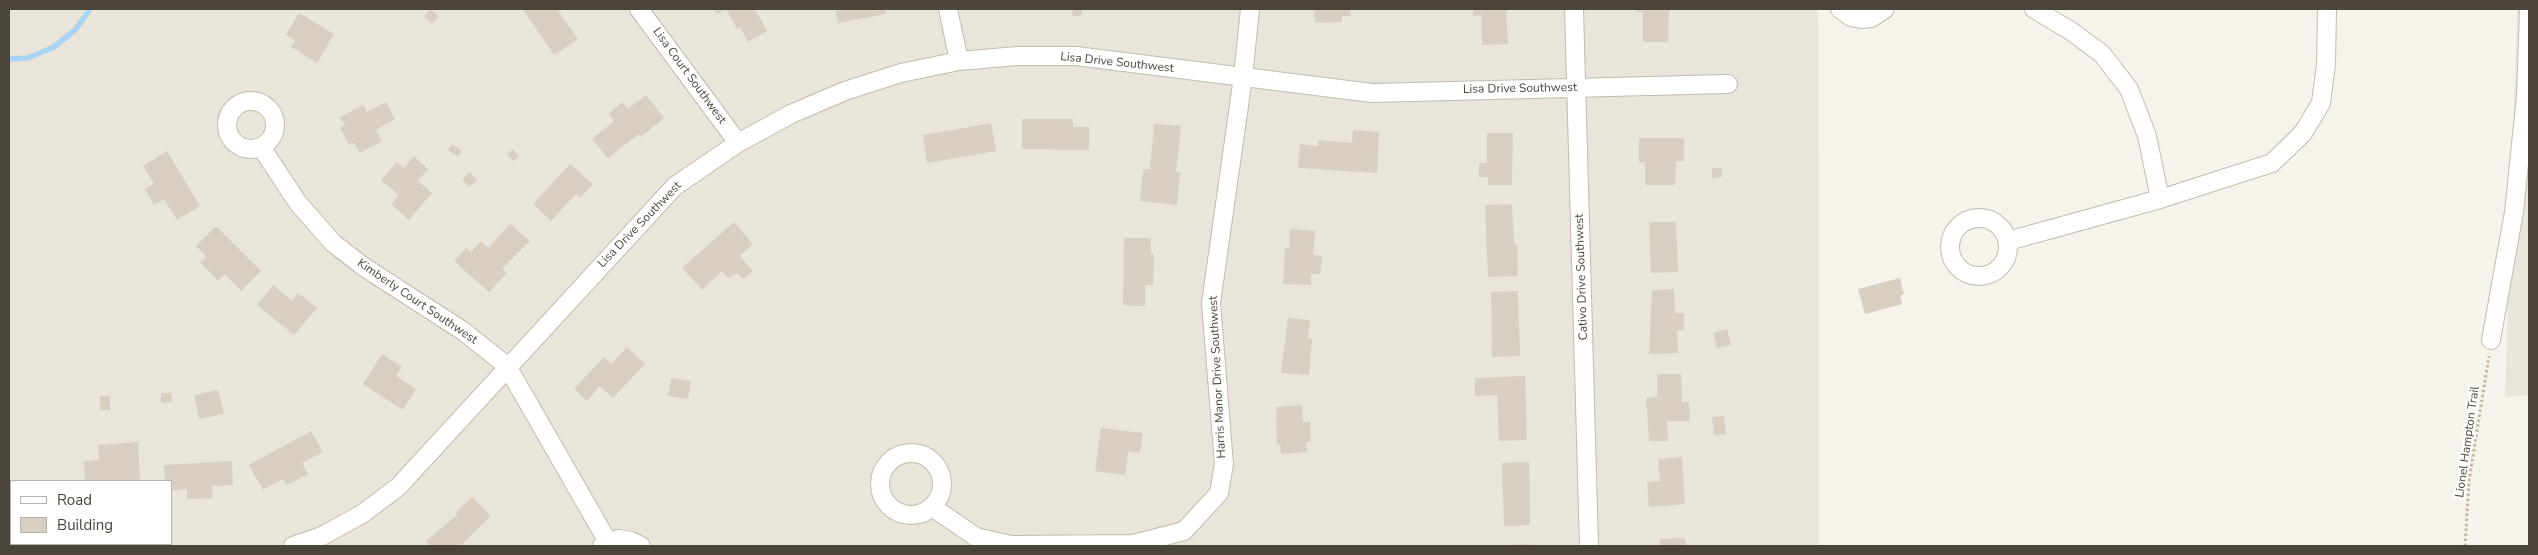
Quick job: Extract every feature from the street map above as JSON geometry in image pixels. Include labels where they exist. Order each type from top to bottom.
[{"type":"street","name":"Lisa Court Southwest","points":[[639,9],[738,144]]},
{"type":"street","points":[[948,9],[959,61]]},
{"type":"street","name":"Harris Manor Drive Southwest","points":[[932,507],[976,537],[1011,545],[1133,544],[1184,531],[1219,493],[1224,464],[1211,303],[1243,77],[1250,9]]},
{"type":"street","name":"Cativo Drive Southwest","points":[[1574,9],[1589,546]]},
{"type":"street","points":[[1840,9],[1851,17],[1861,19],[1879,14],[1885,9]]},
{"type":"street","points":[[2034,9],[2071,31],[2102,54],[2129,89],[2148,136],[2160,199]]},
{"type":"street","points":[[2008,241],[2160,199],[2272,163],[2303,133],[2321,104],[2326,64],[2327,9]]},
{"type":"street","points":[[2491,340],[2514,212],[2526,96],[2529,9]]},
{"type":"street","name":"Lisa Drive Southwest","points":[[293,546],[322,536],[362,514],[398,487],[674,186],[738,144],[791,114],[845,91],[901,73],[959,61],[1017,56],[1076,56],[1372,93],[1728,84]]},
{"type":"street","name":"Kimberly Court Southwest","points":[[261,147],[298,203],[333,243],[364,267],[463,331],[507,366],[605,544],[619,539],[631,540],[641,546]]},
{"type":"path","name":"Lionel Hampton Trail","points":[[2466,546],[2469,481],[2491,340]]},
{"type":"shaded area","points":[[9,9],[1818,9],[1819,546],[9,546]]},
{"type":"shaded area","points":[[2517,9],[2529,9],[2529,395],[2505,397]]},
{"type":"building","points":[[430,9],[439,16],[432,24],[424,17]]},
{"type":"building","points":[[523,9],[557,9],[578,39],[554,55]]},
{"type":"building","points":[[714,9],[725,9],[717,14]]},
{"type":"building","points":[[726,9],[755,9],[767,31],[748,42],[740,27],[737,29]]},
{"type":"building","points":[[835,9],[885,9],[886,14],[838,23]]},
{"type":"building","points":[[1072,9],[1082,9],[1082,15],[1073,17]]},
{"type":"building","points":[[1314,9],[1350,9],[1351,16],[1342,16],[1342,22],[1315,23]]},
{"type":"building","points":[[1473,9],[1506,9],[1508,44],[1482,45],[1481,15],[1473,16]]},
{"type":"building","points":[[1637,9],[1669,9],[1668,42],[1643,42],[1643,12],[1637,12]]},
{"type":"building","points":[[299,13],[334,34],[317,63],[291,47],[295,40],[286,35]]},
{"type":"building","points":[[646,95],[664,118],[641,137],[639,134],[608,158],[592,139],[614,121],[609,114],[622,102],[628,109]]},
{"type":"building","points":[[386,102],[395,119],[376,130],[382,141],[360,153],[354,143],[349,145],[340,127],[345,125],[340,117],[363,105],[367,112]]},
{"type":"building","points":[[1022,119],[1073,119],[1073,127],[1089,127],[1089,150],[1022,149]]},
{"type":"building","points":[[991,123],[996,151],[927,163],[923,135]]},
{"type":"building","points":[[1154,124],[1181,126],[1176,172],[1180,172],[1177,205],[1140,201],[1143,169],[1150,169]]},
{"type":"building","points":[[1353,130],[1379,132],[1377,173],[1298,168],[1300,144],[1318,146],[1318,140],[1352,143]]},
{"type":"building","points":[[1487,133],[1513,133],[1512,185],[1488,185],[1488,177],[1479,177],[1479,163],[1487,163]]},
{"type":"building","points":[[1639,138],[1684,138],[1684,161],[1676,161],[1675,185],[1645,185],[1645,162],[1639,162]]},
{"type":"building","points":[[452,144],[462,151],[458,156],[448,150]]},
{"type":"building","points":[[513,149],[519,156],[513,161],[507,154]]},
{"type":"building","points":[[167,151],[200,206],[177,220],[164,199],[154,205],[145,189],[154,184],[143,166]]},
{"type":"building","points":[[414,156],[428,169],[418,181],[432,193],[409,220],[391,204],[399,195],[381,180],[397,162],[404,168]]},
{"type":"building","points":[[570,164],[593,184],[580,198],[576,194],[551,221],[533,204]]},
{"type":"building","points":[[1712,168],[1721,168],[1722,177],[1712,178]]},
{"type":"building","points":[[470,172],[477,180],[469,187],[462,179]]},
{"type":"building","points":[[1512,204],[1514,245],[1517,245],[1518,276],[1488,277],[1485,205]]},
{"type":"building","points":[[734,222],[753,244],[740,256],[753,271],[743,279],[737,273],[729,279],[722,271],[702,290],[682,268]]},
{"type":"building","points":[[1649,222],[1676,222],[1678,272],[1651,273]]},
{"type":"building","points":[[510,224],[530,241],[502,269],[507,273],[489,292],[454,261],[466,248],[471,252],[481,241],[488,248]]},
{"type":"building","points":[[216,226],[261,271],[241,291],[225,274],[218,281],[200,262],[207,257],[196,246]]},
{"type":"building","points":[[1290,229],[1315,231],[1313,255],[1322,256],[1320,274],[1311,274],[1311,285],[1283,284],[1285,248],[1289,248]]},
{"type":"building","points":[[1124,238],[1151,238],[1151,254],[1154,254],[1153,285],[1145,285],[1145,306],[1123,305]]},
{"type":"building","points":[[1900,278],[1904,294],[1900,296],[1902,304],[1865,314],[1858,289]]},
{"type":"building","points":[[273,285],[292,301],[298,293],[317,308],[294,335],[257,305]]},
{"type":"building","points":[[1674,289],[1675,313],[1684,313],[1684,330],[1677,330],[1678,353],[1649,354],[1652,290]]},
{"type":"building","points":[[1518,291],[1520,356],[1492,357],[1491,292]]},
{"type":"building","points":[[1288,318],[1310,320],[1308,339],[1312,339],[1309,375],[1281,373]]},
{"type":"building","points":[[1727,329],[1731,345],[1717,348],[1713,333]]},
{"type":"building","points":[[627,347],[645,364],[613,398],[600,386],[587,401],[574,389],[604,357],[611,364]]},
{"type":"building","points":[[382,354],[402,367],[396,376],[416,389],[403,410],[363,384]]},
{"type":"building","points":[[1657,374],[1681,374],[1682,402],[1689,402],[1690,421],[1667,421],[1668,441],[1649,441],[1646,398],[1657,397]]},
{"type":"building","points":[[1525,376],[1527,440],[1499,441],[1497,395],[1475,396],[1475,378]]},
{"type":"building","points":[[671,378],[691,381],[688,399],[668,396]]},
{"type":"building","points":[[218,390],[224,414],[199,419],[194,395]]},
{"type":"building","points":[[161,393],[171,393],[172,402],[161,403]]},
{"type":"building","points":[[100,396],[110,396],[110,410],[100,410]]},
{"type":"building","points":[[1302,405],[1303,422],[1310,422],[1311,441],[1306,442],[1307,452],[1281,454],[1280,444],[1277,445],[1276,407]]},
{"type":"building","points":[[1724,416],[1726,434],[1714,435],[1712,417]]},
{"type":"building","points":[[1101,428],[1143,433],[1140,453],[1128,452],[1125,475],[1095,471]]},
{"type":"building","points":[[311,431],[323,452],[302,463],[308,474],[287,485],[283,479],[263,490],[249,465]]},
{"type":"building","points":[[138,442],[140,480],[85,480],[84,461],[99,460],[98,445]]},
{"type":"building","points":[[1682,457],[1685,504],[1649,507],[1647,482],[1660,481],[1658,459]]},
{"type":"building","points":[[232,461],[233,485],[212,486],[213,498],[187,499],[187,489],[172,490],[172,480],[165,480],[164,465]]},
{"type":"building","points":[[1529,462],[1530,525],[1504,526],[1502,463]]},
{"type":"building","points":[[472,497],[491,516],[460,546],[431,546],[426,541],[457,515],[455,513]]},
{"type":"building","points":[[10,517],[10,545],[19,546],[9,546]]},
{"type":"building","points":[[1685,538],[1686,546],[1660,546],[1660,539]]},
{"type":"building","points":[[1530,544],[1530,546],[1508,546],[1508,545]]},
{"type":"waterway","points":[[9,59],[28,58],[54,47],[76,29],[90,9]]}]
